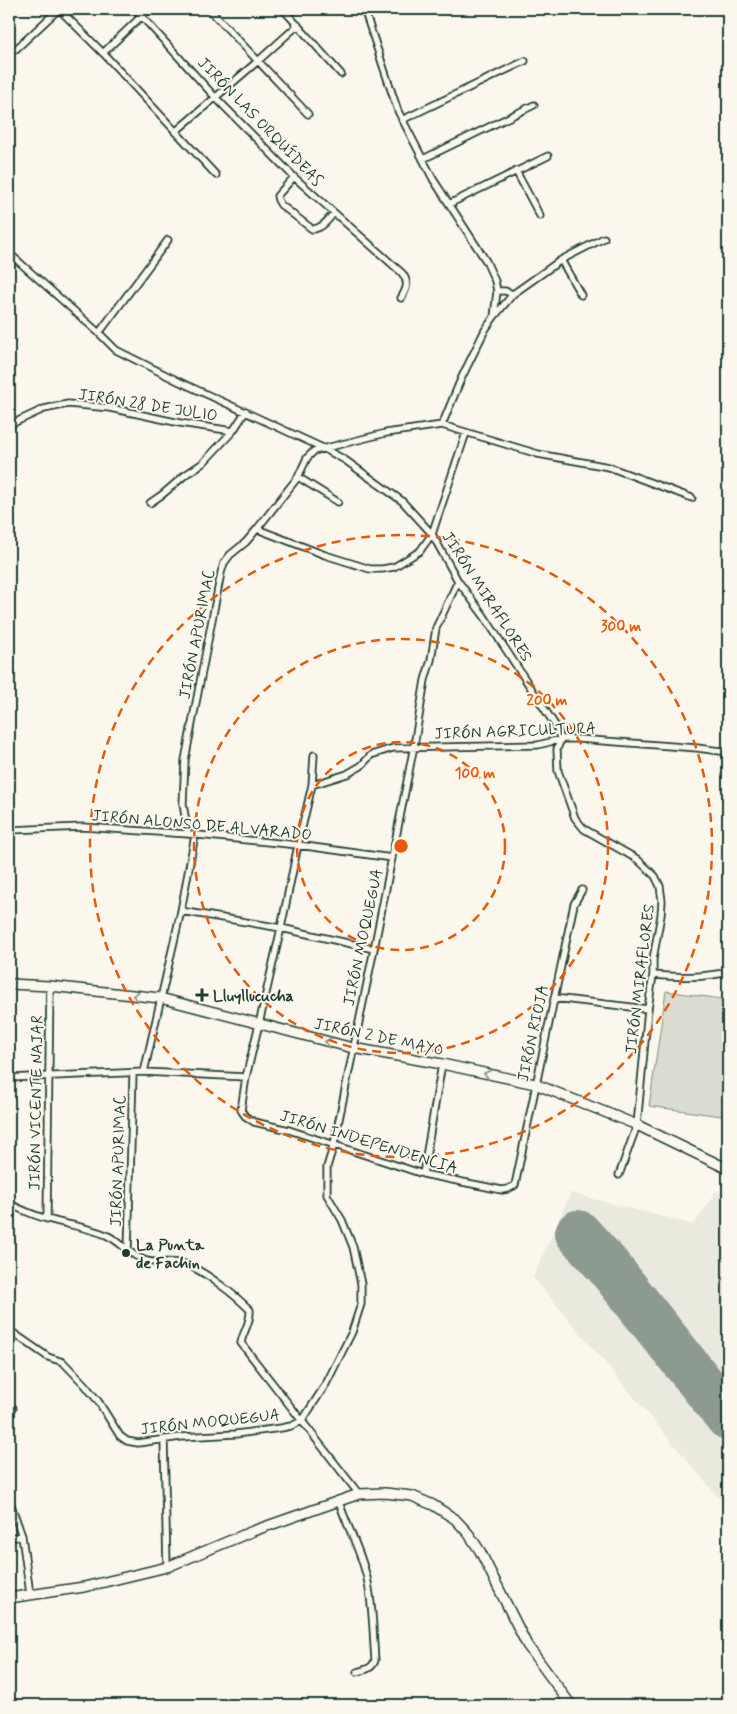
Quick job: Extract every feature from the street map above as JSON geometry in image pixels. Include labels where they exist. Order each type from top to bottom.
[{"type":"main road","name":"JIRÓN 2 DE MAYO","points":[[9,984],[50,986],[160,998],[353,1048],[442,1064],[535,1084],[637,1125],[728,1169]]},
{"type":"main road","points":[[9,1598],[84,1587],[167,1567],[253,1531],[359,1494],[385,1493],[412,1496],[433,1505],[455,1519],[468,1533],[480,1552],[527,1645],[571,1705]]},
{"type":"street","points":[[16,49],[59,9],[103,53],[216,175]]},
{"type":"street","name":"JIRÓN LAS ORQUÍDEAS","points":[[135,9],[294,178],[404,276],[407,285],[400,298]]},
{"type":"street","points":[[103,53],[149,9]]},
{"type":"street","points":[[209,9],[308,114]]},
{"type":"street","points":[[283,9],[341,74]]},
{"type":"street","points":[[364,9],[402,120],[448,204],[486,261],[496,281],[497,291],[494,317]]},
{"type":"street","points":[[175,132],[298,25]]},
{"type":"street","points":[[402,120],[525,61]]},
{"type":"street","points":[[422,159],[534,105]]},
{"type":"street","points":[[448,204],[548,156]]},
{"type":"street","points":[[516,171],[540,216]]},
{"type":"street","points":[[294,178],[277,196],[280,205],[312,229],[321,227],[334,213]]},
{"type":"street","points":[[442,425],[461,379],[485,330],[513,294],[561,260],[604,238]]},
{"type":"street","points":[[99,333],[168,240]]},
{"type":"street","name":"JIRÓN MIRAFLORES","points":[[9,253],[116,350],[180,382],[246,410],[345,460],[402,501],[432,534],[458,581],[555,725],[561,739],[557,749],[558,771],[575,818],[584,829],[637,859],[656,876],[660,886],[662,901],[653,959],[653,975],[637,1125],[619,1175]]},
{"type":"street","points":[[561,260],[581,295]]},
{"type":"street","points":[[497,291],[513,294]]},
{"type":"street","name":"JIRÓN 28 DE JULIO","points":[[9,424],[44,409],[68,404],[110,408],[180,423],[233,431],[246,410]]},
{"type":"street","points":[[323,448],[386,433],[442,425],[538,454],[609,467],[692,498]]},
{"type":"street","points":[[150,503],[185,474],[203,464],[233,431]]},
{"type":"street","points":[[257,529],[325,555],[370,568],[394,567],[420,551],[432,534],[466,433]]},
{"type":"street","name":"JIRÓN APURIMAC","points":[[188,834],[183,804],[184,760],[224,563],[257,529],[298,477],[307,458],[314,451],[323,448]]},
{"type":"street","points":[[298,477],[338,502]]},
{"type":"street","name":"JIRÓN MOQUEGUA","points":[[9,1330],[48,1357],[63,1362],[85,1385],[120,1436],[127,1441],[138,1443],[291,1426],[302,1420],[326,1384],[352,1332],[360,1304],[361,1284],[353,1247],[342,1220],[327,1195],[327,1167],[334,1144],[374,949],[436,628],[458,581]]},
{"type":"street","name":"JIRÓN AGRICULTURA","points":[[312,785],[347,774],[361,766],[371,755],[393,748],[414,746],[458,747],[538,744],[561,739],[596,740],[728,752]]},
{"type":"street","points":[[9,1078],[144,1072],[246,1076],[312,785],[314,755]]},
{"type":"street","name":"JIRÓN ALONSO DE ALVARADO","points":[[9,830],[83,826],[298,845],[392,858]]},
{"type":"street","points":[[144,1072],[181,911],[195,835]]},
{"type":"street","name":"JIRÓN RIOJA","points":[[515,1185],[574,904],[582,890]]},
{"type":"street","points":[[181,911],[281,928],[374,949]]},
{"type":"street","points":[[653,975],[688,978],[728,972]]},
{"type":"street","name":"JIRÓN VICENTE NAJAR","points":[[47,1219],[50,986]]},
{"type":"street","points":[[554,998],[648,1009]]},
{"type":"street","points":[[424,1174],[442,1064]]},
{"type":"street","name":"JIRÓN APURIMAC","points":[[128,1251],[133,1073]]},
{"type":"street","name":"JIRÓN INDEPENDENCIA","points":[[246,1076],[241,1110],[245,1116],[254,1122],[289,1130],[424,1174],[502,1190],[515,1185]]},
{"type":"street","points":[[9,1204],[47,1219],[73,1224],[108,1235],[120,1242],[136,1257],[154,1263],[185,1264],[214,1280],[250,1310],[250,1318],[241,1343],[359,1494]]},
{"type":"street","points":[[164,1439],[167,1567]]},
{"type":"street","points":[[9,1498],[22,1536],[30,1594]]},
{"type":"street","points":[[339,1502],[346,1524],[359,1551],[368,1582],[375,1660],[374,1665],[370,1668],[357,1672]]},
{"type":"street","points":[[9,1538],[22,1536]]},
{"type":"shaded area","points":[[666,991],[728,1000],[728,1117],[649,1106]]},
{"type":"shaded area","points":[[716,1191],[728,1196],[728,1509],[533,1277],[571,1193],[694,1225]]},
{"type":"taxiway","points":[[708,1392],[728,1385]]},
{"type":"runway","points":[[578,1233],[607,1265],[728,1417]]},
{"type":"place","name":"Lluyllucucha","points":[[202,995]]},
{"type":"place","name":"La Punta de Fachin","points":[[126,1253]]}]
